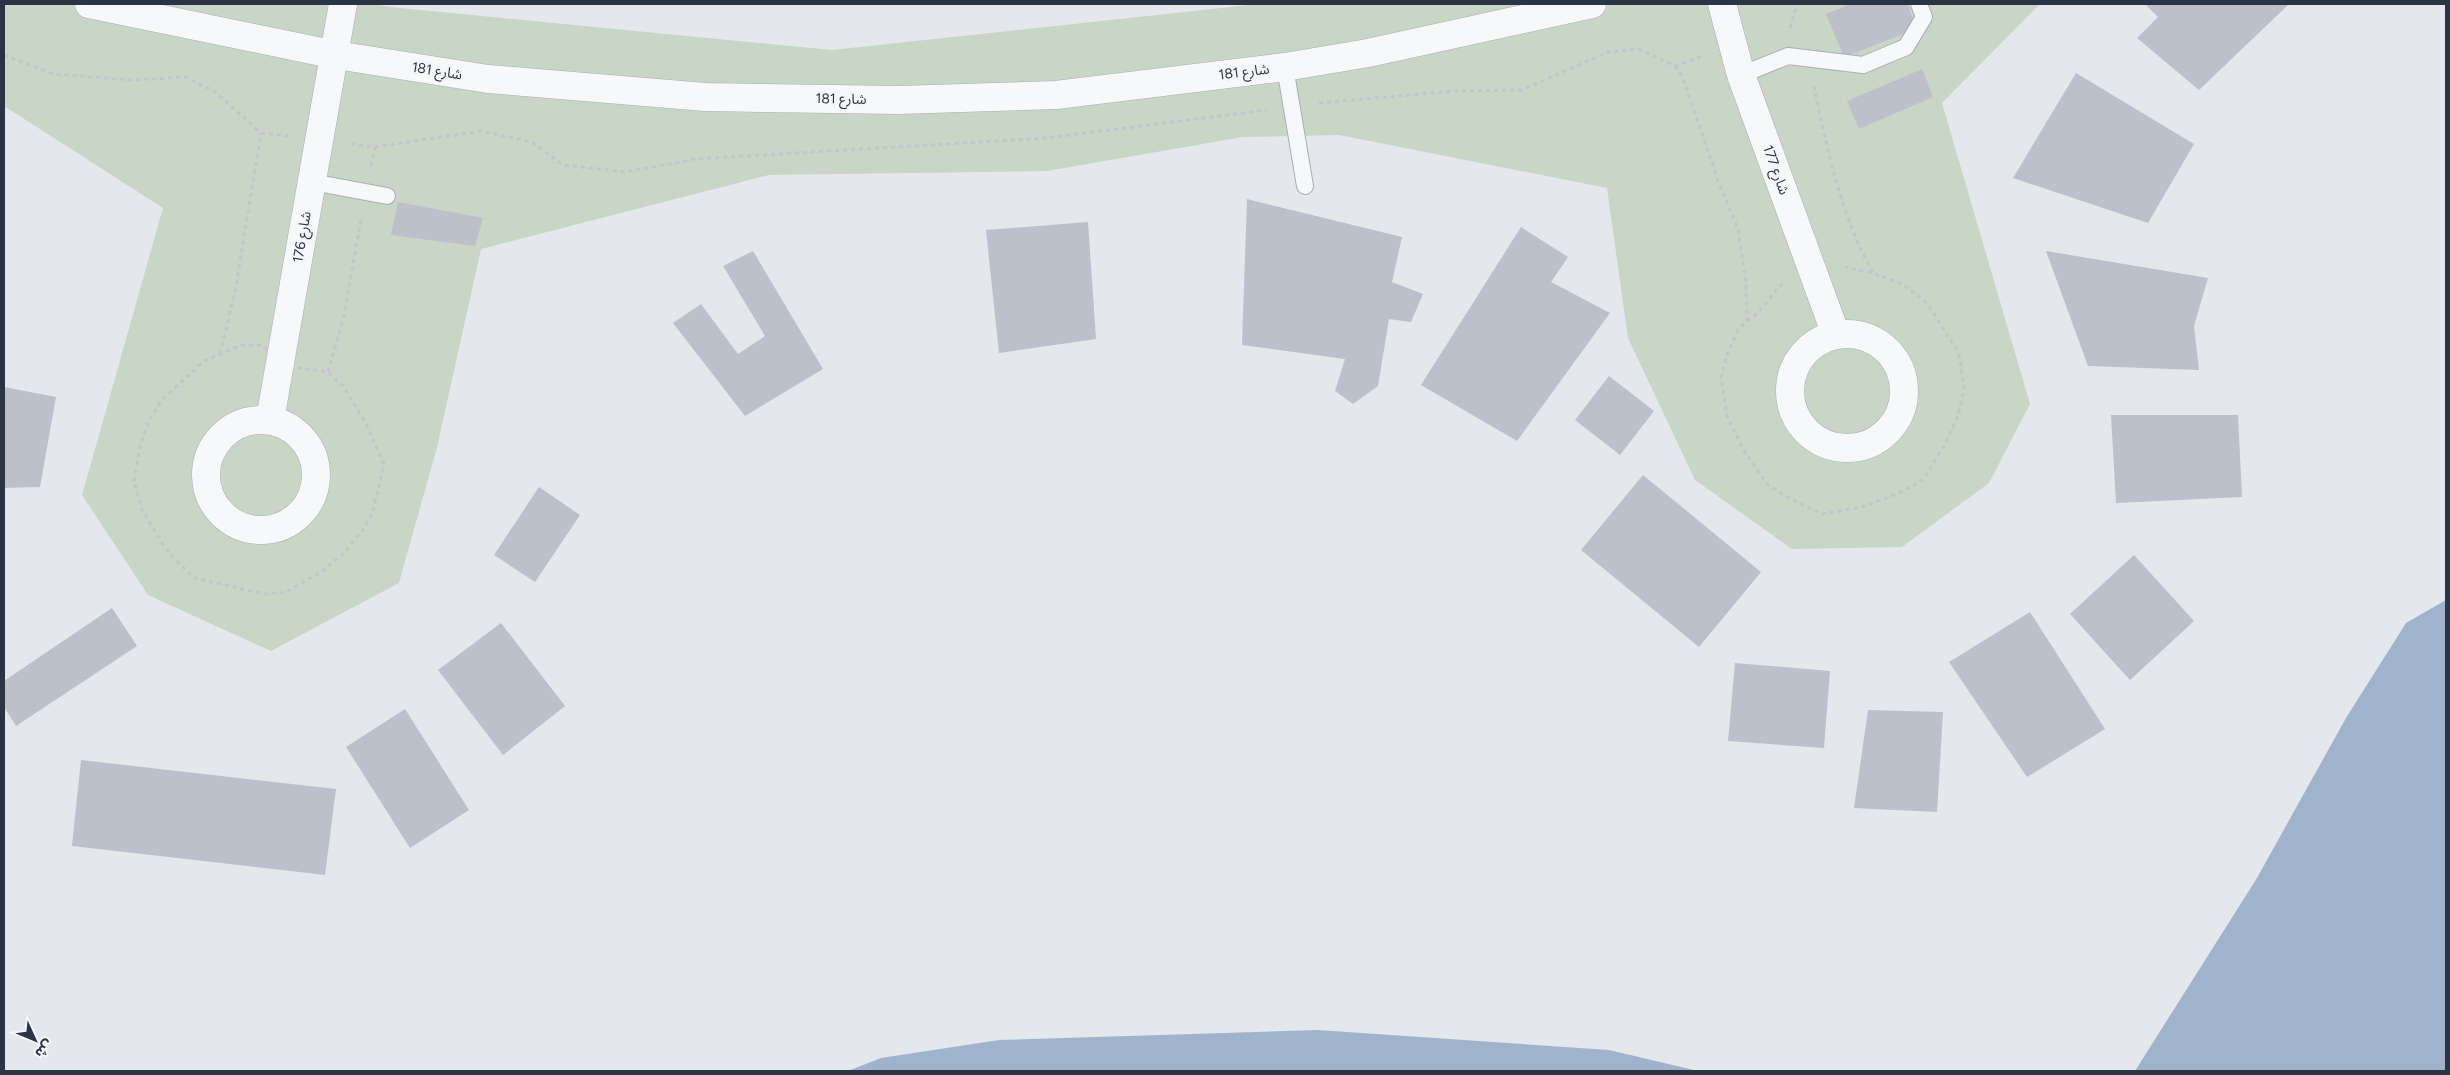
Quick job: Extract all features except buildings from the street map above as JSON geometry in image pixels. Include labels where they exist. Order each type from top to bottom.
[{"type":"street","name":"شارع 181","points":[[89,4],[336,55],[488,80],[705,97],[870,99],[1056,95],[1285,67],[1368,53],[1592,4]]},
{"type":"street","name":"شارع 176","points":[[270,420],[336,55],[343,4]]},
{"type":"street","name":"شارع 177","points":[[1722,4],[1741,74],[1836,335]]},
{"type":"street","points":[[1856,334],[1875,340],[1891,352],[1903,378],[1905,395],[1899,416],[1885,434],[1876,441],[1861,446],[1838,447],[1816,440],[1798,420],[1793,410],[1790,381],[1796,365],[1806,351],[1820,341],[1836,335],[1856,334]]},
{"type":"street","points":[[251,420],[270,420],[285,425],[298,434],[308,446],[314,461],[316,475],[314,489],[304,509],[290,522],[276,528],[260,530],[246,528],[233,523],[222,514],[212,501],[207,486],[206,470],[210,454],[219,438],[234,426],[251,420]]},
{"type":"lane","points":[[1741,74],[1788,56],[1863,65],[1906,47],[1924,17],[1919,4]]},
{"type":"lane","points":[[1285,67],[1304,186]]},
{"type":"lane","points":[[312,182],[387,196]]},
{"type":"path","points":[[1791,28],[1808,59],[1822,127],[1858,248],[1873,273]]},
{"type":"path","points":[[220,354],[235,292],[261,133]]},
{"type":"path","points":[[328,372],[344,316],[375,147]]},
{"type":"path","points":[[1747,321],[1758,315],[1773,292],[1791,274],[1811,268]]},
{"type":"path","points":[[241,345],[262,345],[280,361],[293,367],[328,372],[344,387],[365,422],[384,464],[373,512],[363,530],[343,554],[321,572],[286,592],[256,593],[194,578],[170,554],[142,510],[134,481],[140,446],[149,420],[162,400],[204,360],[241,345]]},
{"type":"green space","points":[[4,4],[375,4],[832,50],[1258,4],[2040,4],[1942,103],[2030,404],[1989,483],[1902,547],[1792,549],[1695,480],[1628,338],[1607,188],[1339,135],[1243,137],[1047,171],[769,175],[481,249],[437,447],[399,583],[271,651],[148,595],[82,495],[163,208],[4,106]]},
{"type":"water","points":[[2446,600],[2446,1071],[2135,1071],[2257,878],[2346,718],[2406,623]]},
{"type":"water","points":[[1318,1030],[1609,1050],[1698,1071],[848,1071],[881,1058],[999,1040]]}]
